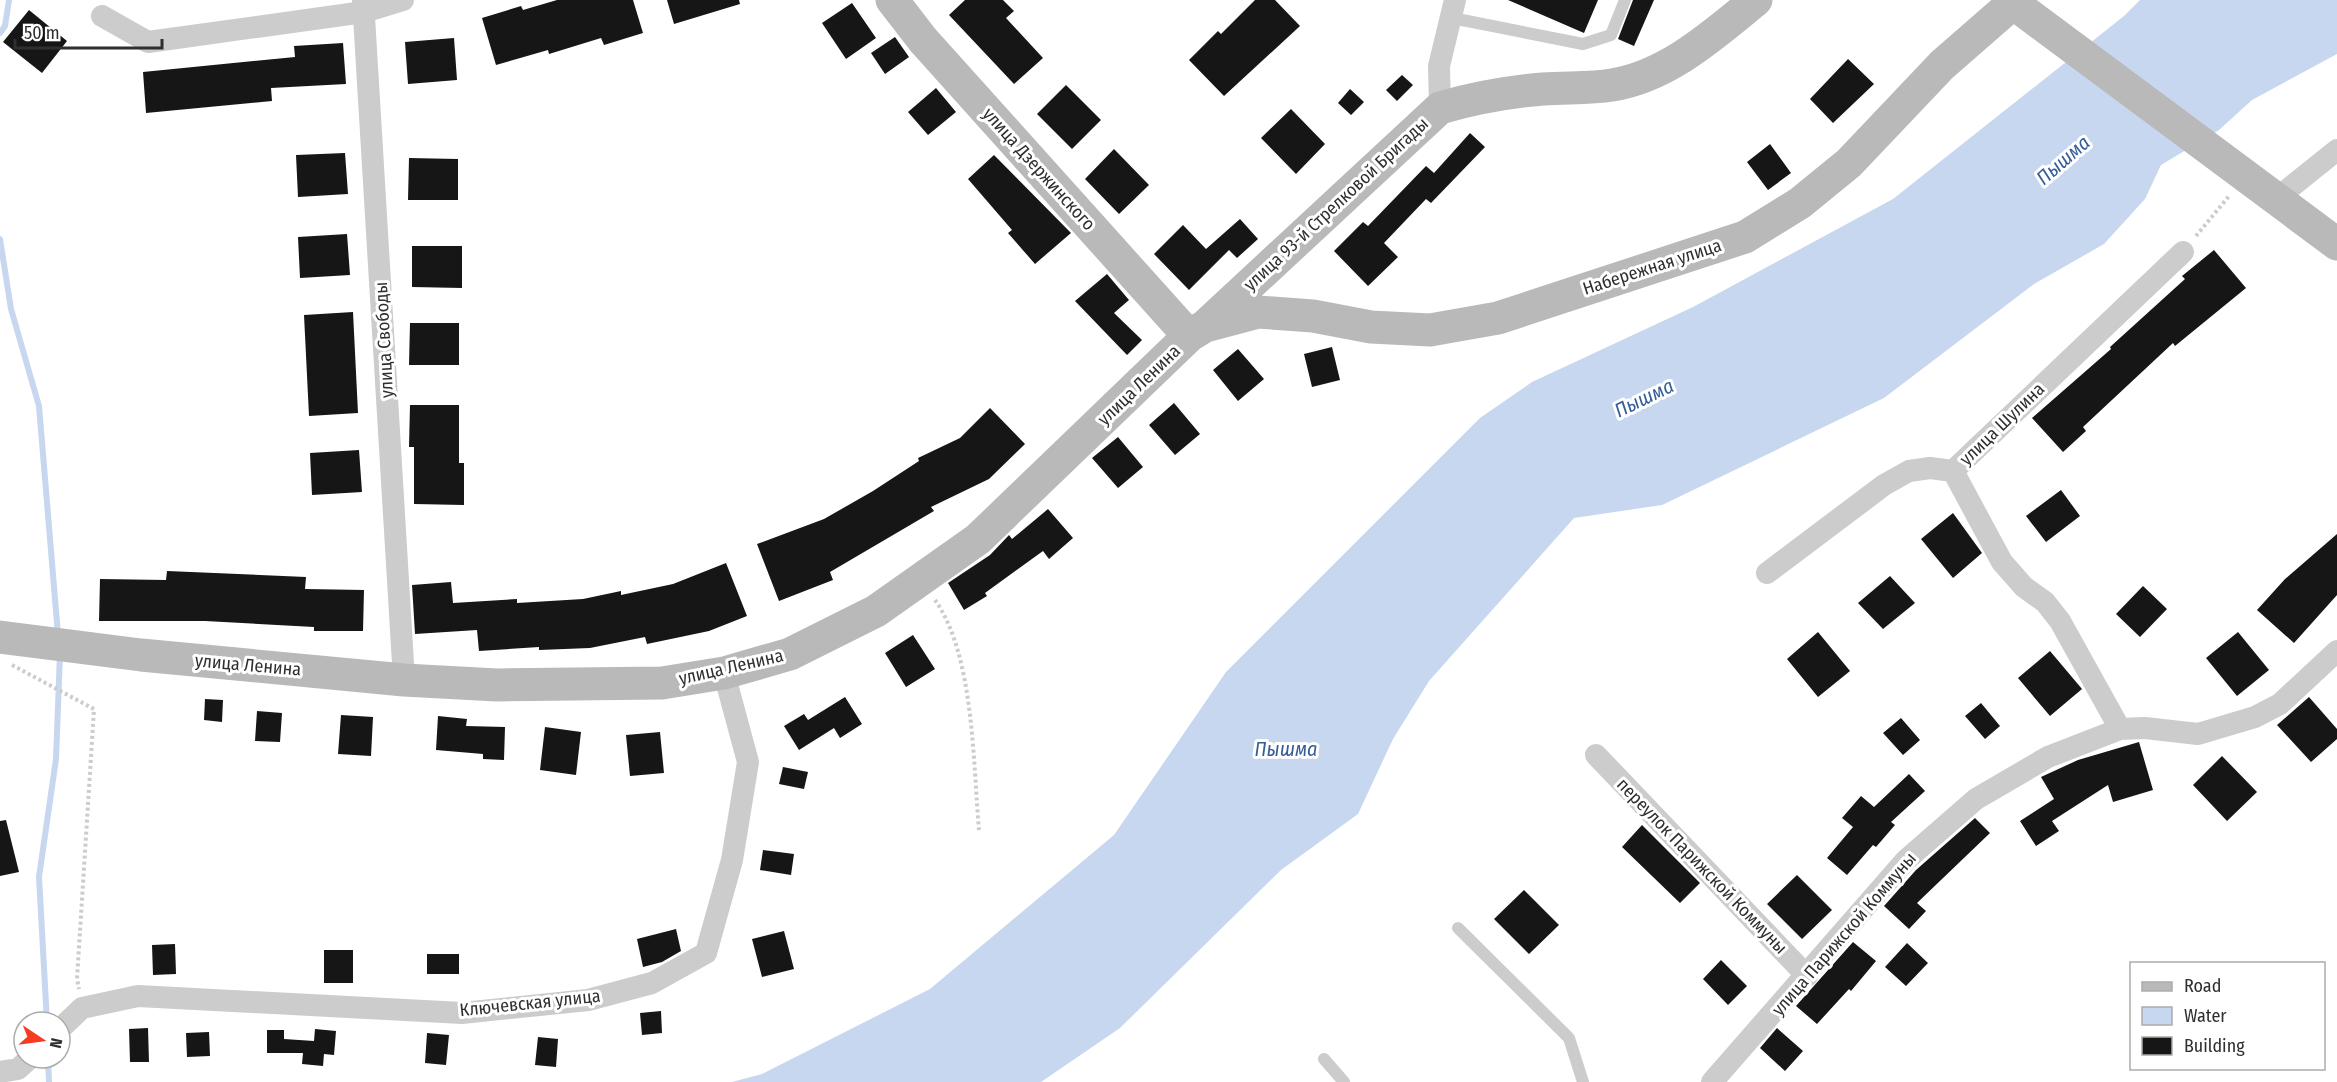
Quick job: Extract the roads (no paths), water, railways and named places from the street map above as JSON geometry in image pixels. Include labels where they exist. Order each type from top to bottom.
[{"type":"main road","name":"улица Дзержинского","points":[[892,0],[923,40],[1197,331]]},
{"type":"main road","points":[[1440,108],[1472,98],[1542,89],[1612,85],[1649,74],[1686,55],[1756,0]]},
{"type":"main road","name":"Набережная улица","points":[[1197,331],[1258,312],[1313,316],[1371,327],[1430,330],[1498,318],[1745,237],[1800,203],[1849,163],[1942,65],[2012,1]]},
{"type":"main road","points":[[2012,1],[2211,153],[2337,244]]},
{"type":"main road","name":"улица 93-й Стрелковой Бригады","points":[[1197,331],[1440,108]]},
{"type":"main road","name":"улица Ленина","points":[[7,647],[141,655],[404,680],[497,685],[601,686],[662,683],[724,673],[790,654],[876,611],[978,539],[1197,331]]},
{"type":"street","points":[[102,16],[148,42],[403,0]]},
{"type":"street","name":"улица Свободы","points":[[364,6],[404,680]]},
{"type":"street","name":"улица 93-й Стрелковой Бригады","points":[[1440,108],[1439,66],[1454,9]]},
{"type":"street","points":[[2276,199],[2337,150]]},
{"type":"street","name":"улица Шулина","points":[[1767,573],[1884,485],[1909,471],[1930,468],[1953,471],[2183,252]]},
{"type":"street","points":[[1953,471],[2002,562],[2024,587],[2045,602],[2060,621],[2120,729]]},
{"type":"street","name":"улица Парижской Коммуны","points":[[1712,1082],[1906,860],[1976,799],[2048,757],[2120,729],[2145,728],[2198,734],[2255,717],[2280,704],[2337,651]]},
{"type":"street","name":"Ключевская улица","points":[[72,1018],[82,1008],[138,996],[462,1012],[588,1000],[652,982],[706,953],[732,860],[748,762],[724,673]]},
{"type":"street","name":"переулок Парижской Коммуны","points":[[1596,755],[1807,976]]},
{"type":"lane","points":[[1454,9],[1582,44],[1611,35],[1624,0]]},
{"type":"lane","points":[[1458,928],[1569,1038],[1583,1082]]},
{"type":"lane","points":[[1324,1059],[1344,1082]]},
{"type":"water","name":"Пышма","points":[[2140,0],[2337,0],[2337,54],[2252,100],[2219,130],[2161,165],[2145,199],[2104,244],[2034,284],[1884,398],[1662,505],[1574,518],[1429,681],[1393,739],[1358,814],[1281,870],[1120,1028],[1041,1082],[732,1082],[762,1074],[930,989],[1114,835],[1226,672],[1480,418],[1532,382],[1693,307],[1893,199],[2124,16]]},
{"type":"waterway","points":[[0,33],[5,26],[9,0]]},
{"type":"waterway","points":[[0,239],[11,309],[39,406],[58,635]]},
{"type":"waterway","points":[[46,1010],[39,877],[56,759],[60,654]]},
{"type":"waterway","points":[[48,1070],[49,1082]]}]
